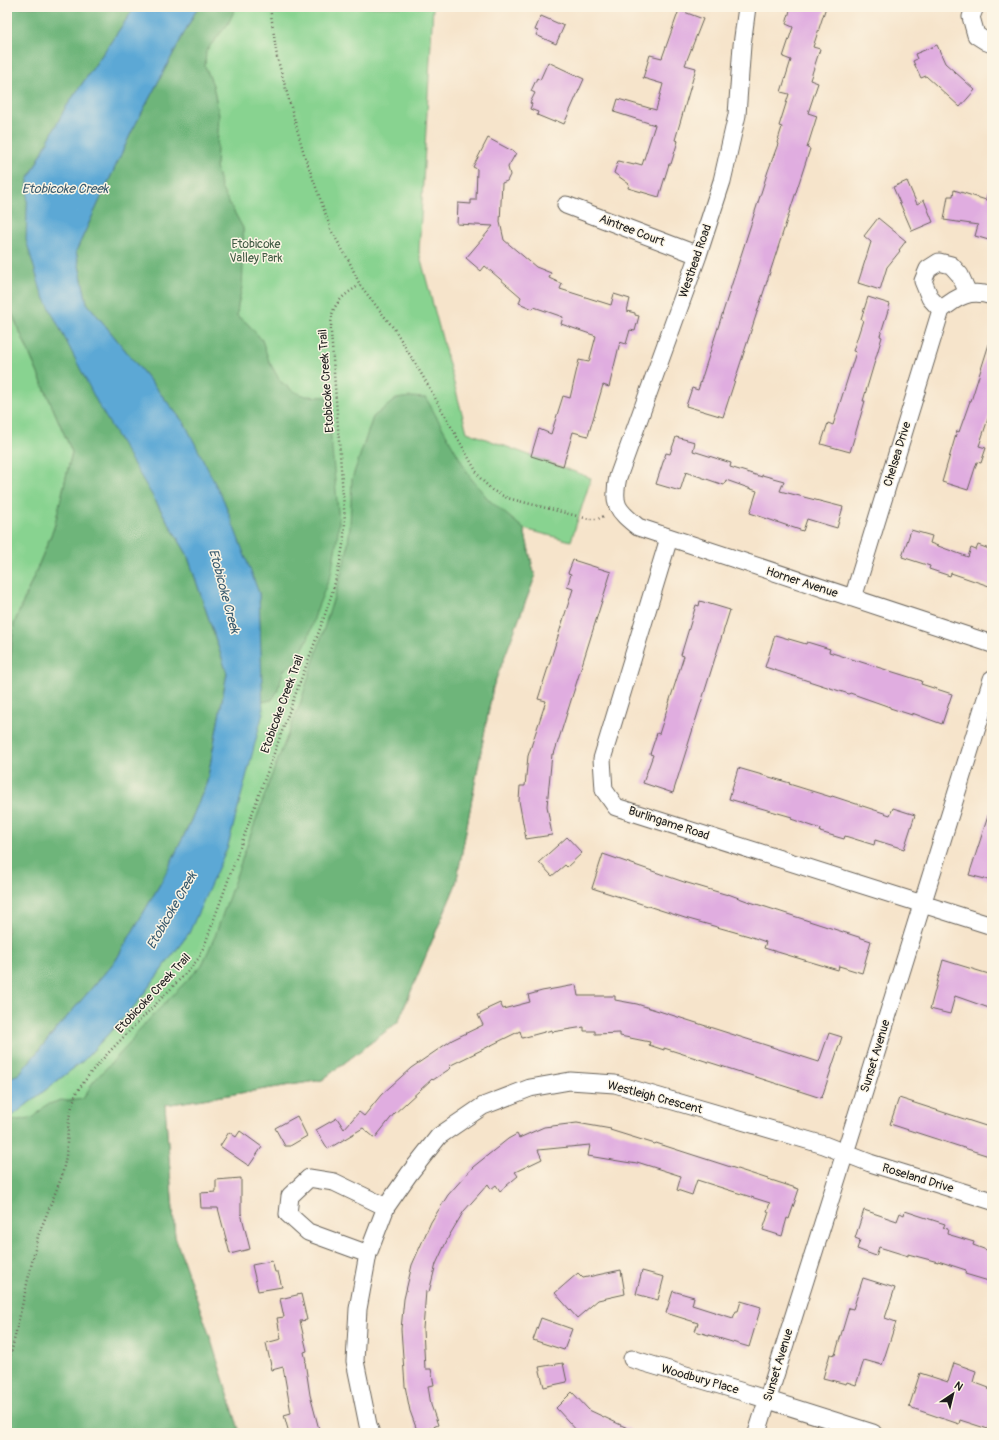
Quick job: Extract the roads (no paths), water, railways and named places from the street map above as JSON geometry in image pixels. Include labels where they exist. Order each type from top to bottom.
[{"type":"street","name":"Westhead Road","points":[[618,508],[615,493],[618,477],[698,255],[722,181],[737,114],[742,45],[747,7]]},
{"type":"street","points":[[975,7],[971,17],[976,35],[992,44]]},
{"type":"street","name":"Aintree Court","points":[[566,205],[698,255]]},
{"type":"street","points":[[968,293],[960,275],[951,265],[939,262],[928,269],[923,281],[930,298],[941,310],[952,301],[968,293],[992,296]]},
{"type":"street","name":"Chelsea Drive","points":[[853,598],[941,310]]},
{"type":"street","name":"Horner Avenue","points":[[618,508],[638,527],[992,644]]},
{"type":"street","name":"Burlingame Road","points":[[669,538],[602,759],[604,790],[616,807],[992,926]]},
{"type":"street","name":"Sunset Avenue","points":[[757,1433],[992,679]]},
{"type":"street","name":"Westleigh Crescent","points":[[371,1433],[355,1361],[358,1309],[368,1254],[386,1207],[409,1174],[439,1136],[483,1106],[530,1088],[570,1081],[615,1084],[824,1145],[845,1153]]},
{"type":"street","name":"Roseland Drive","points":[[845,1153],[870,1163],[992,1201]]},
{"type":"street","points":[[368,1254],[308,1232],[288,1214],[290,1196],[309,1178],[334,1182],[386,1207]]},
{"type":"street","name":"Woodbury Place","points":[[632,1359],[768,1399],[873,1433]]},
{"type":"water","name":"Etobicoke Creek","points":[[135,7],[198,7],[132,131],[76,251],[87,303],[185,424],[224,501],[259,593],[263,713],[228,846],[189,933],[136,1004],[84,1060],[7,1120],[7,1079],[19,1074],[116,960],[163,879],[189,825],[207,782],[227,673],[187,554],[99,406],[41,291],[26,240],[28,180],[64,110]]},
{"type":"park label","name":"Etobicoke Valley Park","points":[[256,251]]}]
